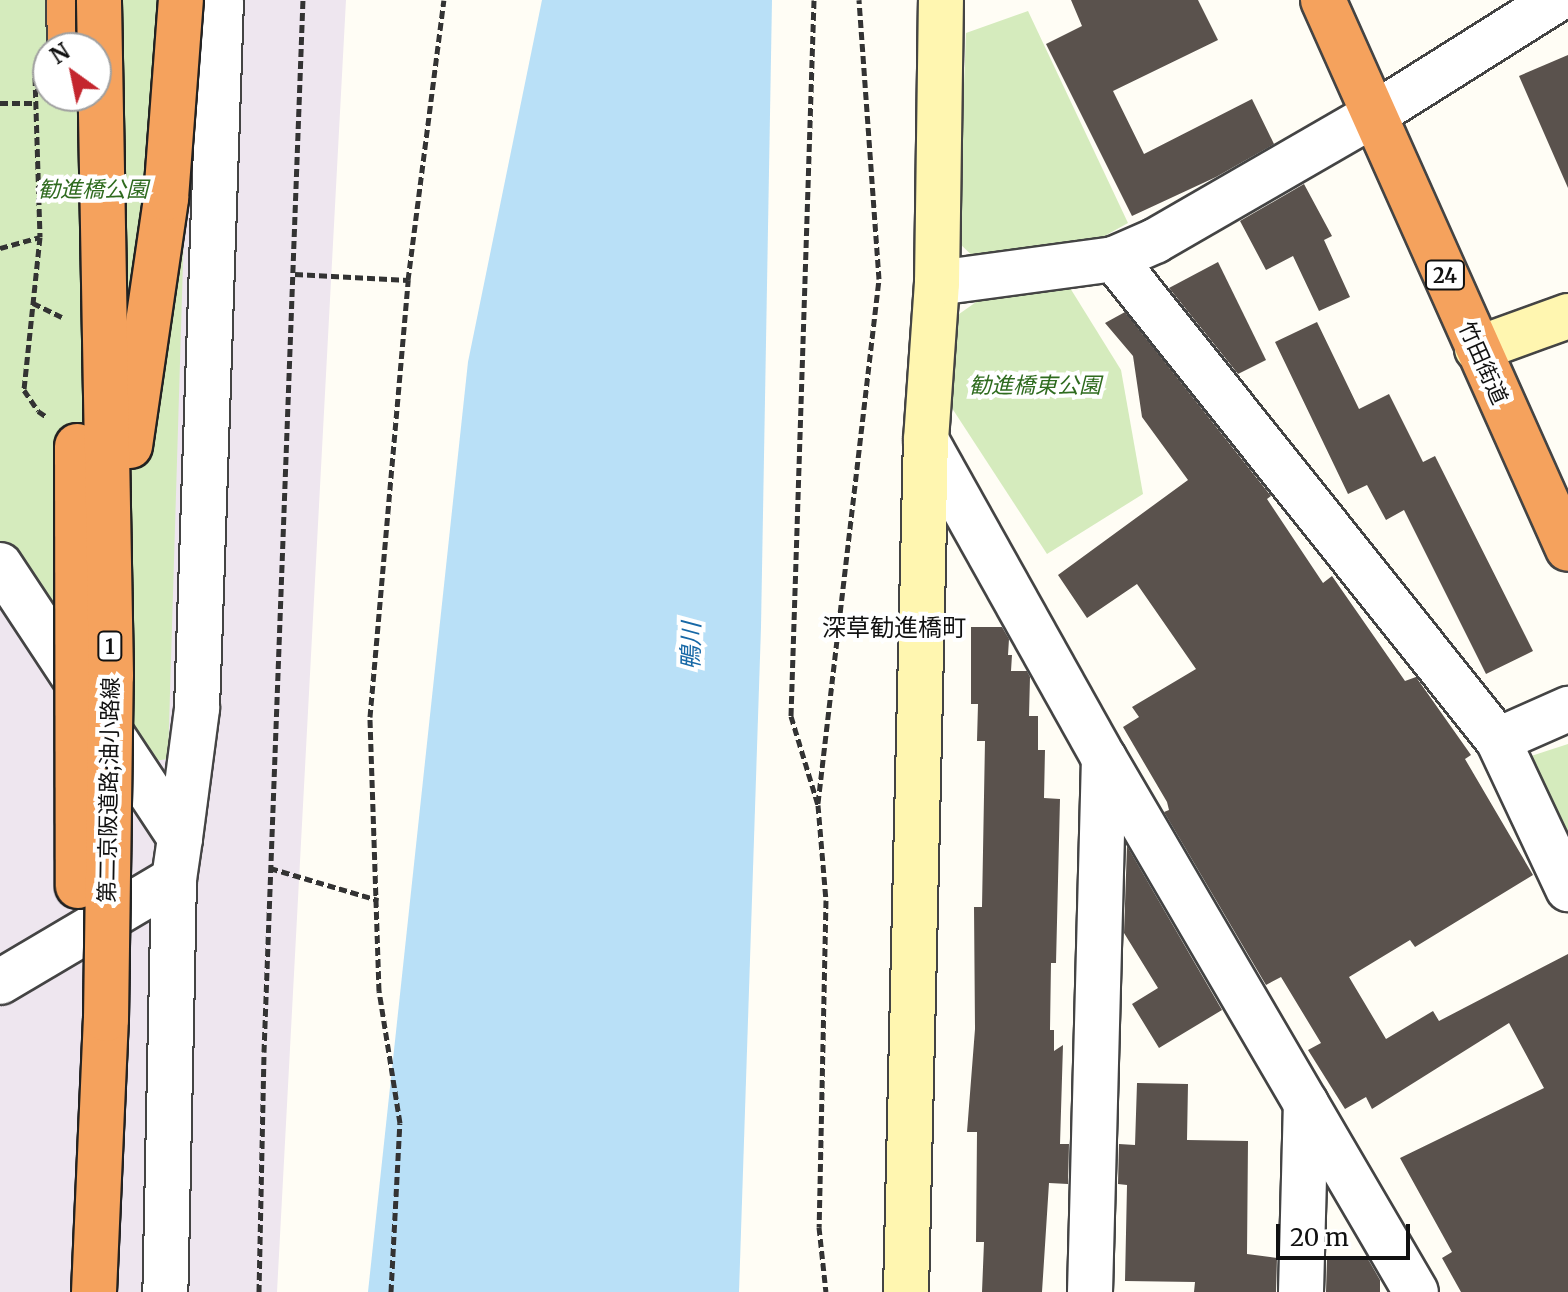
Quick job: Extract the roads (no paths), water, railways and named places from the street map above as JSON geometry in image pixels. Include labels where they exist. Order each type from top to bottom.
[{"type":"highway","points":[[69,0],[70,32]]},
{"type":"highway","name":"第二京阪道路;油小路線","points":[[94,1292],[106,1019],[111,676],[99,0]]},
{"type":"highway","points":[[111,676],[134,405],[166,198],[181,0]]},
{"type":"highway","name":"竹田街道","points":[[1323,0],[1568,549]]},
{"type":"highway","name":"第二京阪道路;油小路線","points":[[55,112],[78,674],[78,1016],[72,1292]]},
{"type":"street","points":[[165,1292],[177,859],[197,708],[221,0]]},
{"type":"street","points":[[906,1292],[926,440],[937,283],[941,0]]},
{"type":"street","points":[[937,283],[1114,259],[1155,241],[1375,114],[1556,0]]},
{"type":"street","points":[[1114,259],[1498,740],[1568,889]]},
{"type":"street","points":[[1477,349],[1568,316]]},
{"type":"street","points":[[926,440],[1104,758],[1416,1292]]},
{"type":"street","points":[[0,565],[177,859]]},
{"type":"street","points":[[1498,740],[1568,709]]},
{"type":"street","points":[[1090,1292],[1104,758]]},
{"type":"street","points":[[0,982],[177,859]]},
{"type":"street","points":[[1301,1292],[1306,1103]]},
{"type":"water","name":"鴨川","points":[[542,0],[772,0],[761,627],[739,1292],[368,1292],[468,362]]},
{"type":"district","name":"深草勧進橋町","points":[[894,628]]},
{"type":"park label","name":"勧進橋公園","points":[[93,190]]},
{"type":"park label","name":"勧進橋東公園","points":[[1035,386]]}]
